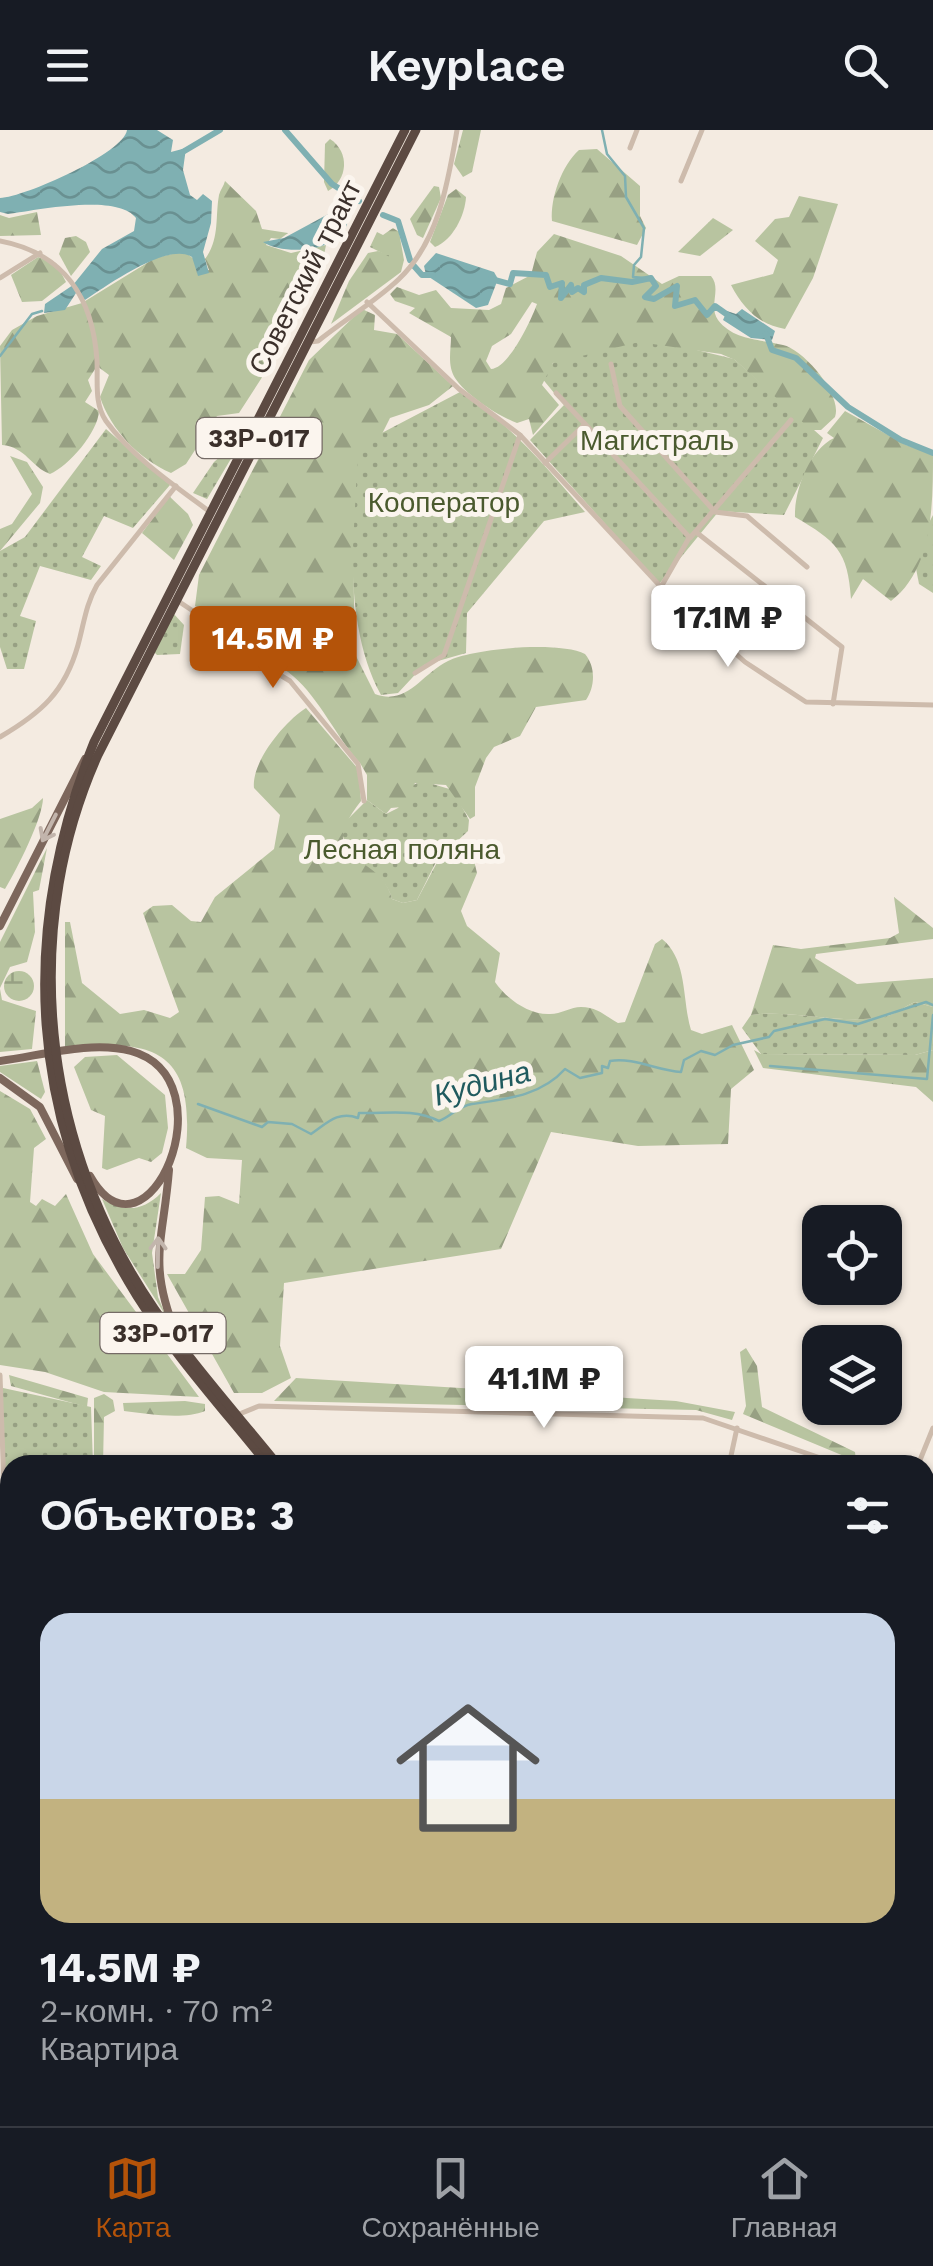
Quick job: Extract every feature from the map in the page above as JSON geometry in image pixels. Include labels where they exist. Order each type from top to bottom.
[{"type":"highway","name":"Советский тракт","points":[[98,744],[404,130]]},
{"type":"highway","name":"Советский тракт","points":[[98,744],[416,130]]},
{"type":"highway","name":"33Р-017","points":[[98,744],[76,811],[58,890],[51,959],[54,1069],[82,1187],[140,1300],[260,1455]]},
{"type":"highway","name":"33Р-017","points":[[54,1069],[82,1164],[120,1254],[180,1341],[270,1455]]},
{"type":"main road","name":"Советский тракт","points":[[0,926],[98,744]]},
{"type":"main road","points":[[0,1061],[98,1048],[127,1050],[146,1058],[167,1078],[176,1099],[177,1122],[156,1256],[159,1289],[180,1341]]},
{"type":"main road","points":[[0,1078],[40,1108],[82,1187]]},
{"type":"main road","points":[[82,1164],[104,1196],[128,1205],[153,1195],[170,1160]]},
{"type":"street","points":[[307,342],[318,341],[397,282],[423,248],[446,194],[457,130]]},
{"type":"street","points":[[630,148],[637,130]]},
{"type":"street","points":[[680,181],[702,130]]},
{"type":"street","points":[[0,242],[40,253],[64,269],[94,343],[98,403],[106,420],[212,514]]},
{"type":"street","points":[[0,278],[40,253]]},
{"type":"street","points":[[367,302],[459,389],[520,435],[661,587],[745,662],[799,698],[819,704],[933,704]]},
{"type":"street","points":[[611,364],[620,406],[715,512],[747,516],[807,567]]},
{"type":"street","points":[[556,393],[690,538]]},
{"type":"street","points":[[661,587],[690,538],[792,420]]},
{"type":"street","points":[[545,463],[586,424]]},
{"type":"street","points":[[415,673],[438,663],[444,654],[520,435]]},
{"type":"street","points":[[0,737],[54,700],[67,677],[96,585],[176,486]]},
{"type":"street","points":[[696,532],[842,647],[833,704]]},
{"type":"street","points":[[176,599],[202,617],[215,636],[290,681],[358,764],[364,801]]},
{"type":"street","points":[[0,1374],[3,1455]]},
{"type":"street","points":[[237,1415],[253,1406],[272,1406],[703,1418],[814,1455]]},
{"type":"street","points":[[731,1455],[737,1428]]},
{"type":"street","points":[[922,1455],[933,1428]]},
{"type":"green space","points":[[463,130],[481,130],[472,172],[463,177],[454,164]]},
{"type":"green space","points":[[330,139],[341,151],[344,166],[340,180],[328,191],[324,182],[325,144]]},
{"type":"green space","points":[[597,149],[640,186],[640,216],[646,228],[637,245],[552,221],[555,192],[567,164],[579,150]]},
{"type":"green space","points":[[225,181],[256,211],[262,229],[288,233],[280,239],[271,238],[266,245],[291,253],[326,245],[318,270],[294,315],[290,334],[239,413],[217,416],[186,464],[171,473],[148,460],[119,432],[100,397],[109,375],[97,366],[88,380],[92,391],[85,402],[99,411],[97,419],[88,438],[66,464],[50,474],[17,449],[2,445],[0,346],[12,330],[37,316],[82,303],[155,258],[184,251],[195,260],[197,273],[209,270],[205,259],[213,244],[219,195]]},
{"type":"green space","points":[[434,186],[439,187],[441,198],[423,238],[417,235],[410,219]]},
{"type":"green space","points":[[456,189],[466,197],[463,211],[452,233],[435,247],[430,242],[448,195]]},
{"type":"green space","points":[[799,196],[838,204],[813,278],[785,329],[767,324],[753,314],[731,285],[773,274],[778,260],[755,241],[775,219],[789,217]]},
{"type":"green space","points":[[37,212],[41,235],[0,236],[0,215],[9,218]]},
{"type":"green space","points":[[713,218],[733,230],[700,256],[678,252]]},
{"type":"green space","points":[[393,228],[399,232],[404,260],[400,262],[370,247],[377,232],[383,235]]},
{"type":"green space","points":[[554,234],[621,256],[662,284],[679,276],[711,276],[715,315],[724,327],[740,336],[783,345],[801,355],[827,386],[836,408],[835,417],[821,430],[811,430],[735,360],[721,354],[639,342],[553,363],[542,385],[559,405],[533,435],[529,419],[517,423],[509,420],[467,391],[451,368],[451,337],[409,313],[415,308],[395,301],[390,294],[397,287],[419,295],[436,290],[451,308],[489,310],[501,304],[506,288],[531,275],[537,252]],"holes":[[[532,302],[537,304],[511,353],[491,369],[486,361],[492,346],[511,334]]]},
{"type":"green space","points":[[76,236],[86,242],[90,252],[71,276],[59,254],[65,238]]},
{"type":"green space","points":[[378,251],[404,260],[401,272],[331,324],[349,281],[368,253]]},
{"type":"green space","points":[[38,257],[56,263],[66,282],[42,301],[22,302],[11,275]]},
{"type":"green space","points":[[362,309],[375,315],[374,330],[397,334],[453,386],[429,405],[390,418],[382,434],[358,448],[353,547],[355,654],[375,694],[397,696],[448,661],[496,650],[573,650],[585,654],[593,671],[586,700],[536,707],[520,736],[494,747],[475,787],[475,816],[470,819],[446,785],[415,783],[402,807],[391,808],[386,814],[367,800],[367,775],[303,685],[282,668],[234,643],[215,625],[209,612],[195,606],[199,575],[309,360]]},
{"type":"green space","name":"Магистраль","points":[[647,338],[734,359],[823,438],[784,515],[719,511],[659,584],[530,440],[564,405],[541,377],[555,361]]},
{"type":"green space","name":"Кооператор","points":[[460,392],[512,432],[585,512],[544,521],[467,613],[466,653],[424,665],[398,693],[381,695],[360,637],[355,605],[357,446]]},
{"type":"green space","points":[[845,411],[906,445],[933,454],[931,514],[923,554],[905,588],[891,601],[863,579],[851,599],[847,569],[837,549],[821,533],[795,517],[797,495],[810,461],[834,438],[827,433]]},
{"type":"green space","points":[[106,429],[170,485],[133,528],[104,516],[82,557],[101,566],[91,580],[40,566],[20,616],[36,621],[24,669],[7,669],[0,647],[0,551],[25,537]]},
{"type":"green space","points":[[229,449],[235,452],[207,499],[193,493],[214,462]]},
{"type":"green space","points":[[10,456],[27,462],[43,487],[40,503],[0,551],[0,529],[12,524],[32,494]]},
{"type":"green space","points":[[169,496],[188,514],[193,525],[174,560],[142,533]]},
{"type":"green space","points":[[933,515],[933,593],[919,584],[913,553]]},
{"type":"green space","points":[[173,613],[184,625],[180,654],[157,655],[154,652]]},
{"type":"green space","points":[[306,708],[359,770],[361,801],[347,822],[343,837],[346,848],[386,884],[392,899],[403,903],[417,900],[441,855],[469,840],[477,873],[461,911],[467,926],[500,953],[495,982],[511,999],[542,1014],[587,1007],[618,1023],[625,1022],[655,944],[662,939],[680,969],[691,1030],[702,1034],[732,1025],[754,1070],[731,1089],[728,1144],[638,1146],[551,1132],[501,1249],[284,1283],[280,1346],[291,1378],[262,1393],[234,1393],[167,1274],[185,1274],[201,1250],[205,1197],[219,1196],[239,1204],[242,1160],[207,1158],[186,1148],[183,1089],[174,1070],[161,1057],[121,1046],[65,1048],[65,922],[70,922],[82,983],[120,1014],[144,1010],[170,1018],[179,1012],[143,913],[153,906],[172,905],[191,921],[201,922],[215,897],[274,849],[280,815],[254,788],[255,778],[271,743]]},
{"type":"green space","name":"Лесная поляна","points":[[422,781],[453,790],[469,820],[468,831],[437,860],[417,900],[403,903],[392,899],[381,879],[348,848],[342,825],[367,800],[386,814],[398,808],[413,785]]},
{"type":"green space","points":[[43,798],[22,857],[5,889],[0,887],[0,819],[32,808]]},
{"type":"green space","points":[[47,848],[39,890],[33,892],[35,932],[27,962],[10,967],[0,988],[0,942]]},
{"type":"green space","points":[[894,897],[933,928],[933,939],[816,954],[815,958],[857,984],[933,978],[933,1007],[915,1002],[890,1015],[870,1019],[751,1015],[773,945],[801,949],[890,938],[899,933]]},
{"type":"green space","points":[[19,971],[30,975],[34,986],[30,997],[19,1001],[8,997],[4,986],[8,975]]},
{"type":"green space","points":[[0,989],[2,1000],[36,1011],[32,1049],[0,1052]]},
{"type":"green space","points":[[915,1002],[933,1007],[933,1050],[915,1055],[761,1054],[742,1028],[751,1015],[870,1019],[890,1015]]},
{"type":"green space","points":[[754,1050],[761,1054],[915,1055],[933,1050],[933,1102],[916,1087],[763,1068]]},
{"type":"green space","points":[[117,1055],[165,1095],[168,1128],[162,1153],[151,1162],[139,1158],[107,1170],[102,1168],[105,1116],[91,1110],[74,1067],[85,1057]]},
{"type":"green space","points":[[37,1061],[45,1092],[41,1099],[0,1072],[0,1066]]},
{"type":"green space","points":[[0,1091],[30,1109],[46,1139],[34,1148],[30,1202],[36,1206],[42,1199],[55,1206],[66,1194],[93,1254],[199,1397],[104,1392],[45,1372],[0,1365]]},
{"type":"green space","points":[[161,1193],[152,1253],[158,1297],[166,1316],[123,1248],[102,1199],[133,1208],[147,1204]]},
{"type":"green space","points":[[746,1348],[757,1366],[762,1407],[855,1455],[842,1455],[743,1414],[746,1406],[740,1352]]},
{"type":"green space","points":[[9,1375],[88,1398],[87,1407],[11,1386]]},
{"type":"green space","points":[[296,1378],[676,1401],[735,1412],[732,1420],[696,1410],[274,1401]]},
{"type":"green space","points":[[3,1388],[91,1407],[93,1455],[3,1455]]},
{"type":"green space","points":[[104,1394],[113,1400],[115,1411],[104,1417],[103,1455],[94,1455],[94,1398]]},
{"type":"green space","points":[[123,1403],[205,1404],[205,1411],[155,1415],[124,1411]]},
{"type":"water","points":[[127,130],[157,130],[173,140],[171,152],[186,148],[183,170],[190,195],[197,200],[203,194],[212,201],[203,252],[209,273],[198,276],[192,257],[168,255],[138,267],[85,300],[76,293],[65,310],[44,313],[45,304],[73,285],[102,249],[134,231],[136,218],[126,210],[95,205],[8,214],[0,212],[0,198],[72,172],[109,150]]},
{"type":"water","points":[[345,205],[348,220],[334,241],[289,250],[263,242],[284,238]]},
{"type":"water","points":[[436,253],[494,272],[498,279],[488,305],[476,308],[426,275],[424,266]]},
{"type":"water","points":[[742,309],[775,331],[772,340],[751,338],[723,320],[727,311],[736,314]]},
{"type":"waterway","points":[[181,153],[220,130]]},
{"type":"waterway","points":[[285,130],[332,184],[359,201]]},
{"type":"waterway","points":[[602,130],[607,154],[625,176],[626,197],[644,228],[641,257],[634,265],[633,277],[645,278]]},
{"type":"waterway","points":[[383,215],[398,221],[410,260]]},
{"type":"waterway","points":[[414,266],[422,275],[433,275]]},
{"type":"waterway","points":[[491,279],[510,284],[513,273],[546,275],[550,287],[562,283],[561,298],[571,285],[572,292],[578,288],[584,292],[584,285],[601,278],[632,282],[651,278],[656,286],[645,297],[654,299],[677,286],[675,306],[695,300],[707,315],[715,306],[732,318]]},
{"type":"waterway","points":[[0,356],[32,314],[42,311]]},
{"type":"waterway","points":[[766,334],[772,350],[796,358],[848,407],[901,440],[933,453]]},
{"type":"waterway","name":"Кудина","points":[[198,1104],[262,1127],[268,1122],[292,1124],[311,1134],[333,1119],[358,1118],[359,1113],[409,1113],[439,1121],[467,1105],[534,1091],[565,1069],[580,1078],[602,1073],[602,1066],[608,1068],[610,1061],[619,1060],[681,1072],[684,1060],[701,1051],[715,1055],[733,1045],[769,1037],[774,1031],[825,1019],[858,1024],[926,1002],[933,1005]]},
{"type":"waterway","points":[[770,1066],[927,1079],[933,1015]]}]
